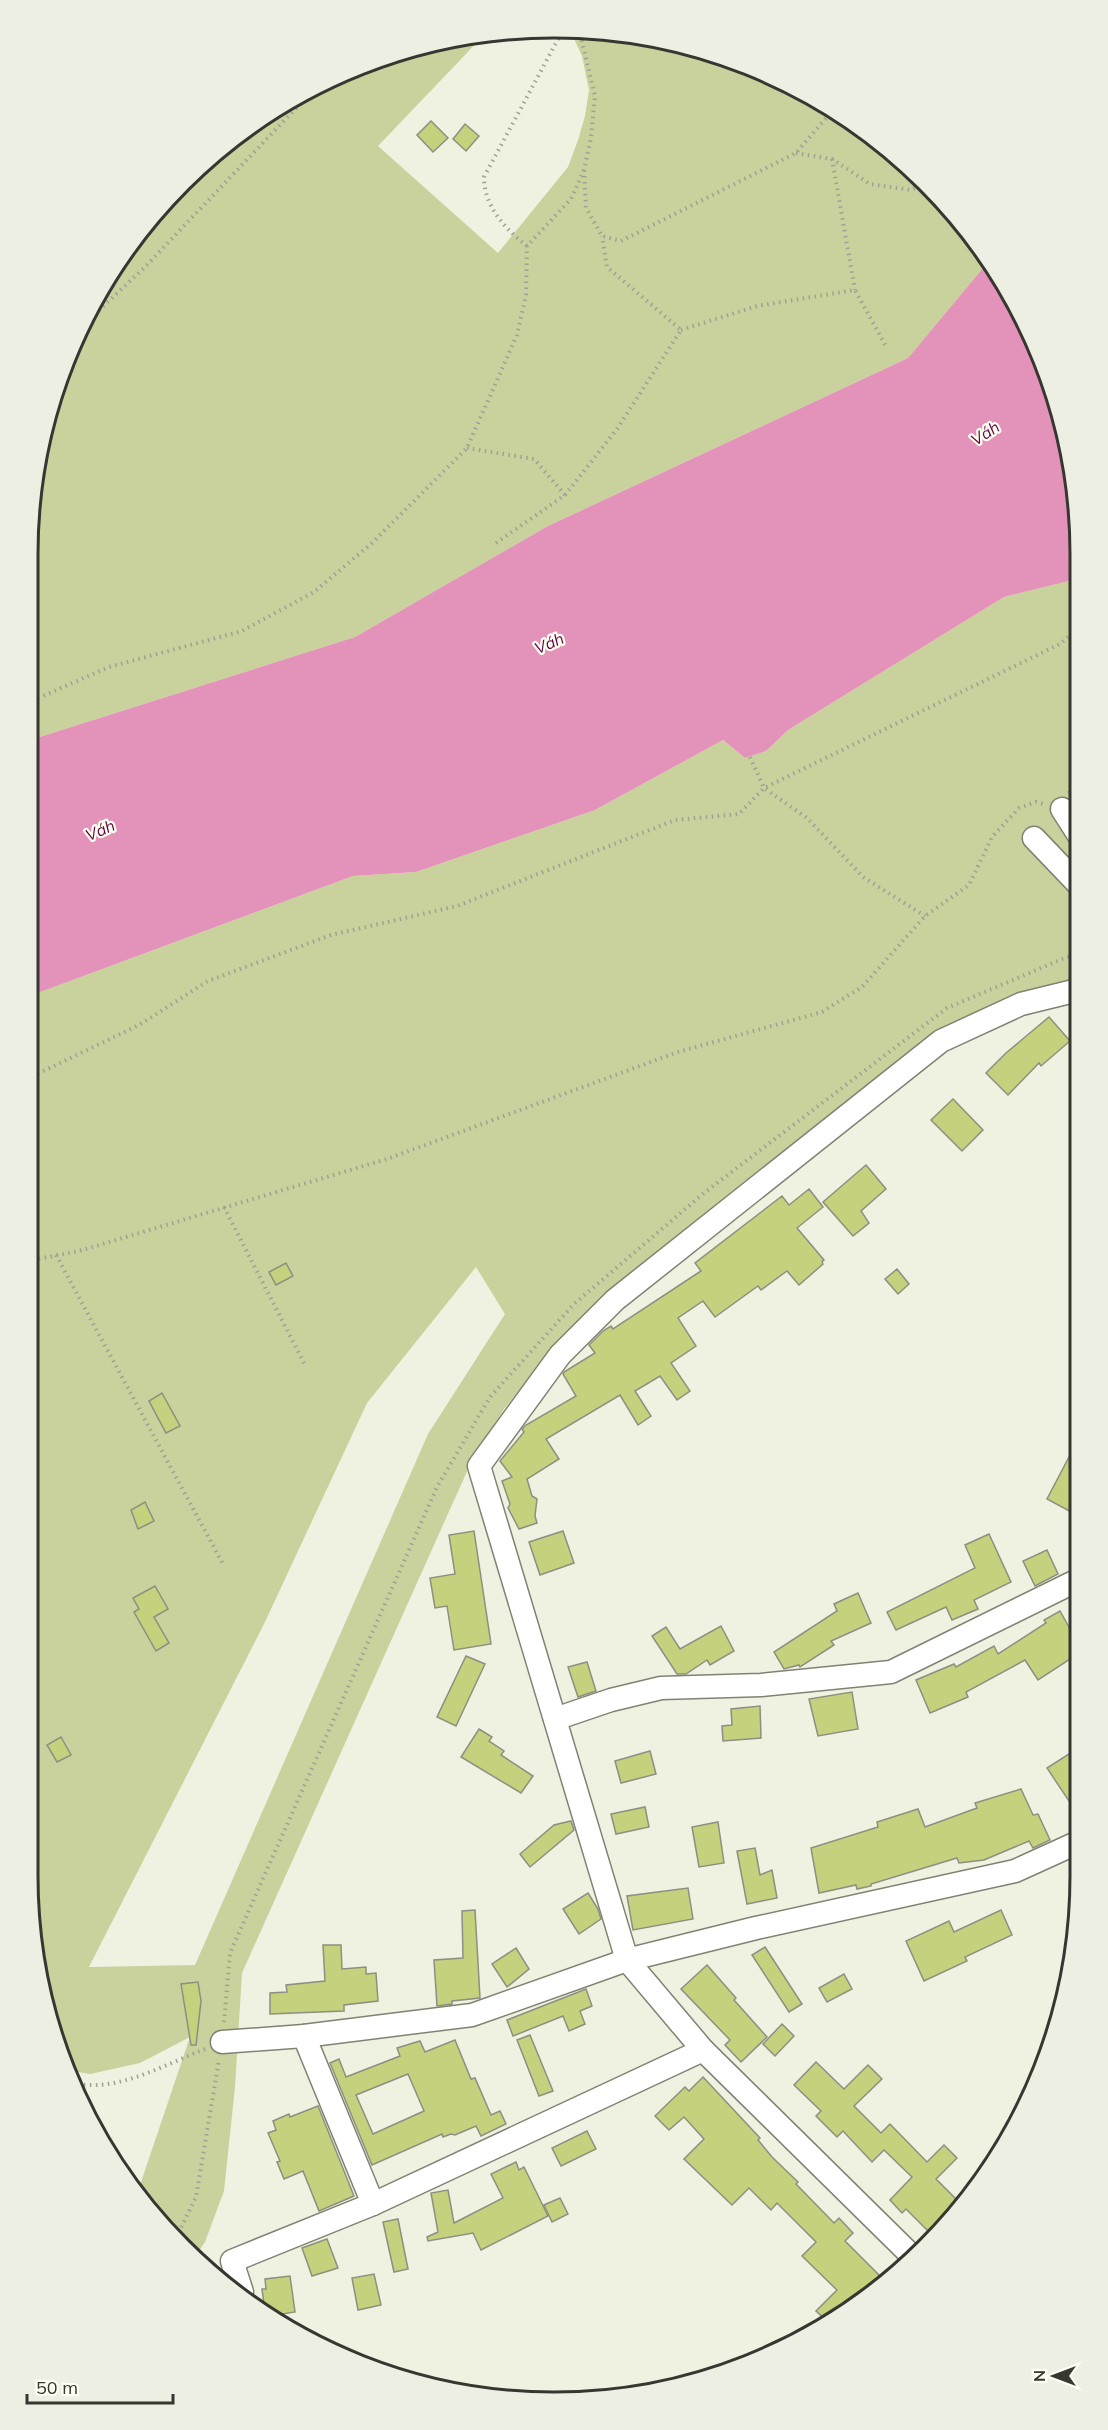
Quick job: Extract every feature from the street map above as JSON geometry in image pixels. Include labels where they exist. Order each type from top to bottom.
[{"type":"street","points":[[1062,809],[1070,822]]},
{"type":"street","points":[[1034,838],[1070,876]]},
{"type":"street","points":[[908,2252],[703,2050],[627,1960],[479,1466],[560,1355],[624,1293],[941,1041],[1021,1004],[1070,992]]},
{"type":"street","points":[[555,1719],[611,1700],[661,1688],[761,1685],[891,1672],[1070,1584]]},
{"type":"street","points":[[222,2042],[304,2036],[472,2015],[627,1960],[756,1928],[1016,1871],[1070,1846]]},
{"type":"street","points":[[304,2036],[373,2204]]},
{"type":"street","points":[[235,2282],[224,2266],[373,2204],[703,2050]]},
{"type":"path","points":[[527,246],[496,217],[484,188],[484,177],[559,38]]},
{"type":"path","points":[[38,698],[110,667],[242,631],[314,592],[371,544],[467,448],[517,335],[526,295],[527,246],[571,199],[584,170],[591,138],[595,96],[581,39]]},
{"type":"path","points":[[100,309],[145,267],[298,106]]},
{"type":"path","points":[[602,236],[621,242],[796,153],[827,116]]},
{"type":"path","points":[[796,153],[832,159],[870,184],[910,190],[917,187]]},
{"type":"path","points":[[832,159],[855,290],[887,348]]},
{"type":"path","points":[[584,170],[586,208],[602,236],[607,267],[681,330]]},
{"type":"path","points":[[496,543],[565,495],[617,429],[681,330],[757,306],[855,290]]},
{"type":"path","points":[[467,448],[534,459],[565,495]]},
{"type":"path","points":[[38,1074],[139,1025],[207,981],[331,935],[457,906],[675,820],[739,814],[764,788],[1060,644],[1070,635]]},
{"type":"path","points":[[750,757],[764,788],[807,819],[863,876],[926,916]]},
{"type":"path","points":[[38,1259],[79,1251],[387,1159],[678,1052],[822,1012],[862,987],[926,916],[969,885],[992,837],[1019,808],[1036,802],[1062,809]]},
{"type":"path","points":[[224,1207],[305,1365]]},
{"type":"path","points":[[56,1255],[223,1564]]},
{"type":"path","points":[[81,2083],[108,2085],[129,2079],[222,2042]]},
{"type":"green space","points":[[574,39],[655,47],[720,65],[782,91],[841,125],[895,166],[942,213],[983,268],[908,358],[548,526],[355,637],[38,738],[39,520],[47,453],[55,420],[77,356],[107,296],[144,240],[166,213],[213,166],[240,144],[296,107],[356,77],[388,65],[420,55],[476,44],[378,146],[498,253],[568,167],[585,116],[589,90],[582,56]]},
{"type":"green space","points":[[1070,581],[1070,981],[1018,997],[943,1032],[555,1346],[504,1409],[469,1467],[242,1973],[235,2087],[224,2191],[205,2242],[199,2251],[166,2217],[140,2185],[190,2037],[140,2063],[90,2074],[76,2072],[55,2010],[42,1943],[38,1876],[38,993],[353,876],[416,872],[595,810],[723,740],[745,758],[766,751],[788,730],[1004,597]],"holes":[[[476,1267],[505,1314],[428,1434],[195,1965],[89,1967],[264,1624],[367,1403]]]},
{"type":"water","name":"Váh","points":[[983,268],[1001,296],[1031,356],[1053,420],[1066,487],[1070,581],[1004,597],[788,730],[766,751],[745,758],[723,740],[595,810],[416,872],[353,876],[38,993],[38,738],[355,637],[548,526],[908,358]]},
{"type":"building","points":[[431,121],[448,138],[433,152],[417,135]]},
{"type":"building","points":[[465,124],[479,136],[466,151],[453,139]]},
{"type":"building","points":[[1049,1017],[1070,1041],[1041,1066],[1039,1063],[1008,1095],[986,1073]]},
{"type":"building","points":[[953,1099],[983,1130],[962,1151],[931,1120]]},
{"type":"building","points":[[866,1165],[886,1189],[861,1211],[869,1223],[853,1236],[823,1202]]},
{"type":"building","points":[[809,1189],[823,1207],[797,1228],[824,1260],[823,1264],[799,1285],[787,1271],[761,1290],[758,1286],[715,1317],[703,1301],[678,1318],[696,1346],[671,1363],[690,1391],[677,1400],[660,1376],[635,1391],[651,1416],[638,1425],[620,1395],[546,1439],[559,1459],[527,1479],[532,1496],[537,1499],[535,1516],[537,1523],[519,1529],[508,1508],[510,1504],[502,1481],[512,1477],[500,1461],[524,1432],[522,1429],[526,1425],[576,1396],[564,1372],[595,1353],[589,1345],[603,1331],[611,1326],[613,1329],[701,1271],[695,1263],[782,1196],[789,1205]]},
{"type":"building","points":[[286,1263],[293,1276],[276,1285],[269,1272]]},
{"type":"building","points":[[897,1269],[909,1284],[898,1294],[885,1279]]},
{"type":"building","points":[[162,1393],[180,1426],[166,1433],[149,1401]]},
{"type":"building","points":[[1070,1455],[1070,1511],[1047,1499]]},
{"type":"building","points":[[145,1502],[154,1521],[138,1529],[131,1510]]},
{"type":"building","points":[[474,1531],[491,1644],[454,1650],[447,1606],[435,1608],[430,1578],[455,1574],[449,1535]]},
{"type":"building","points":[[563,1531],[574,1563],[540,1575],[529,1542]]},
{"type":"building","points":[[989,1534],[1011,1582],[974,1600],[978,1609],[952,1620],[946,1607],[896,1630],[887,1612],[975,1568],[965,1545]]},
{"type":"building","points":[[1047,1550],[1058,1574],[1035,1586],[1023,1561]]},
{"type":"building","points":[[155,1586],[168,1609],[154,1617],[169,1643],[156,1651],[134,1612],[139,1609],[133,1598]]},
{"type":"building","points":[[858,1593],[871,1623],[831,1641],[834,1645],[800,1667],[799,1665],[784,1669],[774,1652],[837,1611],[834,1604]]},
{"type":"building","points":[[1060,1611],[1070,1626],[1070,1659],[1038,1680],[1025,1660],[966,1692],[968,1697],[930,1713],[916,1680],[954,1664],[956,1667],[994,1646],[998,1654],[1046,1623],[1044,1620]]},
{"type":"building","points":[[721,1626],[734,1651],[710,1665],[707,1660],[686,1674],[677,1674],[652,1636],[666,1627],[680,1649]]},
{"type":"building","points":[[466,1656],[485,1664],[456,1726],[437,1717]]},
{"type":"building","points":[[587,1662],[596,1691],[578,1697],[568,1667]]},
{"type":"building","points":[[852,1692],[858,1729],[818,1736],[809,1699]]},
{"type":"building","points":[[760,1706],[761,1738],[723,1741],[722,1726],[732,1725],[731,1709]]},
{"type":"building","points":[[479,1729],[492,1737],[489,1741],[504,1751],[501,1755],[533,1776],[521,1793],[461,1757]]},
{"type":"building","points":[[61,1737],[71,1755],[57,1762],[47,1745]]},
{"type":"building","points":[[650,1751],[656,1774],[621,1783],[615,1761]]},
{"type":"building","points":[[1070,1753],[1070,1802],[1047,1768]]},
{"type":"building","points":[[1021,1789],[1033,1815],[1038,1814],[1050,1840],[1033,1848],[1029,1841],[984,1860],[959,1863],[957,1858],[871,1884],[871,1886],[857,1889],[856,1885],[819,1893],[811,1848],[878,1827],[877,1822],[918,1809],[925,1827],[977,1808],[975,1803]]},
{"type":"building","points":[[645,1807],[649,1827],[616,1834],[611,1814]]},
{"type":"building","points":[[571,1821],[574,1830],[530,1867],[520,1854],[554,1825]]},
{"type":"building","points":[[718,1822],[724,1863],[699,1867],[692,1827]]},
{"type":"building","points":[[755,1848],[760,1875],[772,1870],[777,1898],[747,1904],[737,1851]]},
{"type":"building","points":[[688,1888],[693,1919],[633,1930],[627,1896]]},
{"type":"building","points":[[588,1893],[601,1919],[579,1934],[563,1909]]},
{"type":"building","points":[[475,1910],[480,1998],[452,2001],[452,2004],[437,2006],[434,1960],[463,1958],[462,1911]]},
{"type":"building","points":[[1001,1910],[1012,1935],[965,1957],[967,1961],[924,1981],[906,1941],[949,1921],[954,1932]]},
{"type":"building","points":[[323,1945],[341,1945],[342,1969],[366,1967],[366,1974],[376,1973],[378,2001],[344,2005],[344,2011],[270,2014],[270,1993],[287,1992],[286,1985],[325,1981]]},
{"type":"building","points":[[765,1947],[802,2004],[789,2012],[752,1955]]},
{"type":"building","points":[[516,1948],[529,1969],[507,1987],[492,1964]]},
{"type":"building","points":[[707,1965],[767,2037],[741,2062],[725,2045],[730,2040],[681,1989]]},
{"type":"building","points":[[844,1974],[852,1989],[827,2002],[819,1988]]},
{"type":"building","points":[[198,1982],[201,2001],[196,2045],[191,2045],[181,1984]]},
{"type":"building","points":[[586,1989],[592,2006],[580,2011],[585,2024],[569,2031],[563,2016],[513,2036],[507,2020]]},
{"type":"building","points":[[782,2024],[794,2036],[775,2056],[763,2044]]},
{"type":"building","points":[[530,2035],[553,2091],[539,2096],[517,2040]]},
{"type":"building","points":[[455,2040],[471,2079],[475,2078],[491,2115],[500,2111],[506,2124],[481,2136],[476,2126],[455,2135],[443,2137],[442,2134],[372,2165],[330,2063],[339,2059],[346,2077],[400,2056],[397,2048],[420,2041],[425,2052]],"holes":[[[408,2074],[424,2111],[373,2134],[356,2095]]]},
{"type":"building","points":[[816,2062],[844,2089],[868,2065],[882,2079],[854,2106],[881,2133],[890,2124],[927,2162],[944,2145],[957,2158],[936,2179],[956,2199],[928,2231],[906,2209],[902,2213],[890,2200],[912,2177],[884,2150],[872,2162],[843,2131],[837,2137],[816,2116],[821,2111],[794,2085]]},
{"type":"building","points":[[703,2077],[760,2138],[758,2140],[772,2157],[798,2182],[796,2184],[834,2223],[839,2218],[853,2233],[845,2241],[880,2276],[822,2317],[816,2311],[837,2290],[802,2256],[816,2242],[777,2203],[771,2210],[749,2188],[732,2205],[684,2159],[704,2139],[684,2117],[669,2130],[655,2116],[685,2087],[689,2091]]},
{"type":"building","points":[[318,2106],[354,2196],[319,2211],[303,2171],[284,2179],[277,2162],[280,2161],[268,2133],[276,2130],[273,2121]]},
{"type":"building","points":[[587,2131],[596,2149],[561,2166],[552,2148]]},
{"type":"building","points":[[516,2162],[519,2170],[524,2167],[548,2216],[481,2250],[473,2233],[428,2241],[427,2237],[438,2232],[431,2193],[448,2190],[454,2223],[503,2198],[491,2174]]},
{"type":"building","points":[[560,2198],[568,2214],[552,2222],[544,2205]]},
{"type":"building","points":[[398,2219],[408,2269],[394,2272],[383,2222]]},
{"type":"building","points":[[327,2239],[338,2268],[312,2276],[302,2248]]},
{"type":"building","points":[[374,2274],[381,2305],[358,2310],[352,2278]]},
{"type":"building","points":[[290,2276],[295,2312],[282,2314],[264,2303],[262,2289],[266,2289],[265,2279]]}]
